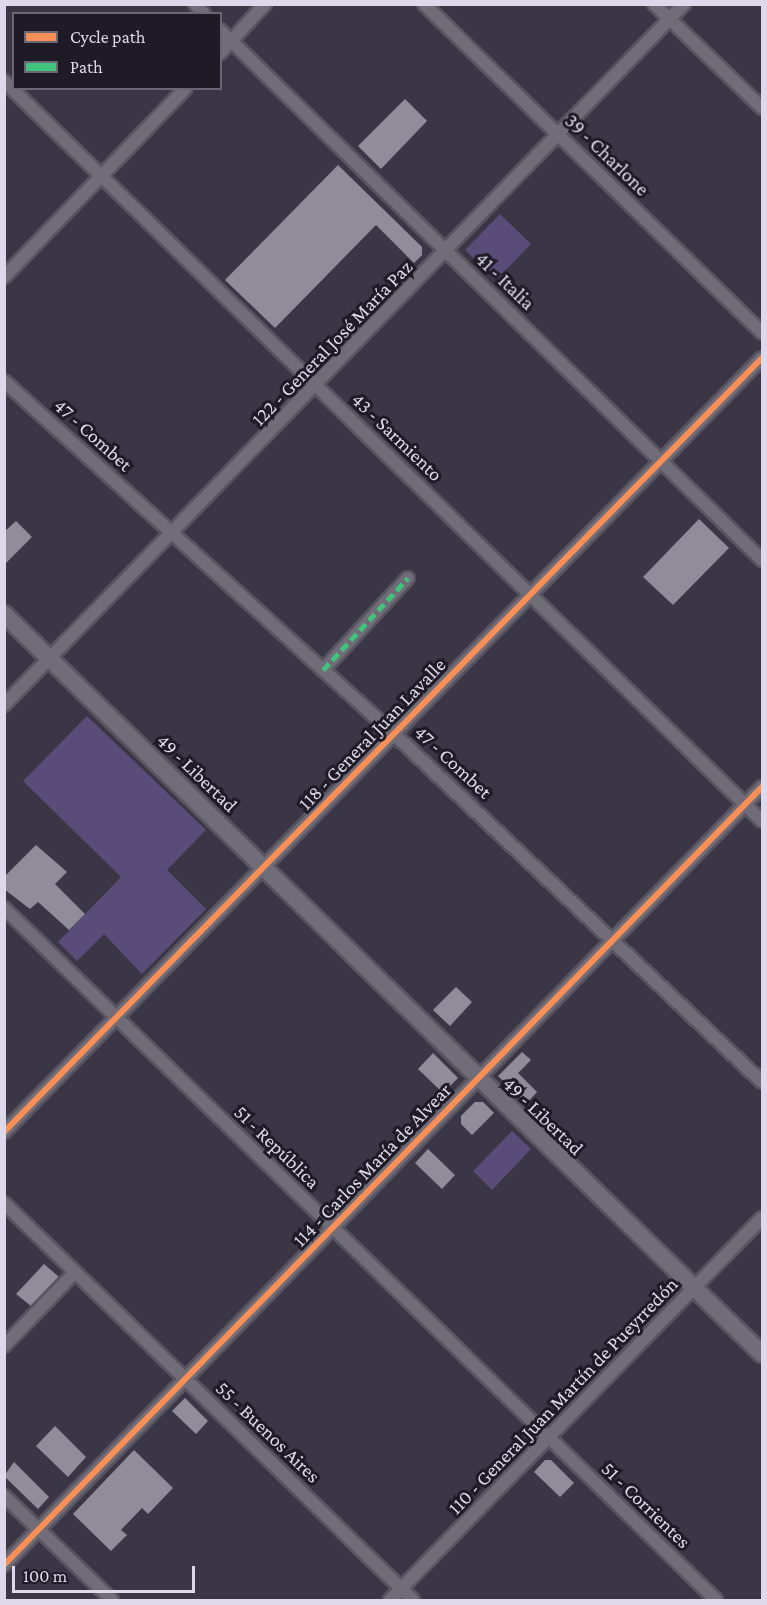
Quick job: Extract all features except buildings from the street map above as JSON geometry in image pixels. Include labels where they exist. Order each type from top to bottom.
[{"type":"street","points":[[222,51],[265,4]]},
{"type":"street","name":"39 - Charlone","points":[[424,4],[762,333]]},
{"type":"street","points":[[654,4],[762,108]]},
{"type":"street","name":"122 - General José María Paz","points":[[4,705],[51,660],[560,137],[684,4]]},
{"type":"street","name":"41 - Italia","points":[[222,32],[762,560]]},
{"type":"street","name":"43 - Sarmiento","points":[[13,90],[762,821]]},
{"type":"street","points":[[4,277],[184,90]]},
{"type":"street","name":"118 - General Juan Lavalle","points":[[4,1132],[118,1019],[762,358]]},
{"type":"street","name":"47 - Combet","points":[[4,381],[394,734],[614,939],[762,1082]]},
{"type":"street","points":[[323,670],[408,578]]},
{"type":"street","name":"49 - Libertad","points":[[4,614],[762,1354]]},
{"type":"street","name":"114 - Carlos María de Alvear","points":[[4,1565],[762,787]]},
{"type":"street","name":"51 - República","points":[[4,908],[548,1439]]},
{"type":"street","name":"55 - Buenos Aires","points":[[4,1203],[413,1600]]},
{"type":"street","name":"110 - General Juan Martín de Pueyrredón","points":[[390,1600],[762,1218]]},
{"type":"street","points":[[4,1346],[74,1273]]},
{"type":"street","name":"51 - Corrientes","points":[[548,1439],[716,1600]]},
{"type":"street","points":[[4,1496],[112,1600]]},
{"type":"shaded area","points":[[500,214],[531,244],[496,280],[465,250]]},
{"type":"shaded area","points":[[87,716],[206,830],[167,870],[206,909],[142,974],[104,934],[77,961],[58,942],[121,877],[23,781]]},
{"type":"shaded area","points":[[512,1131],[531,1149],[492,1190],[473,1171]]},
{"type":"marked path","points":[[323,670],[408,578]]},
{"type":"cycle path","points":[[4,1132],[762,358]]},
{"type":"cycle path","points":[[4,1565],[762,787]]}]
